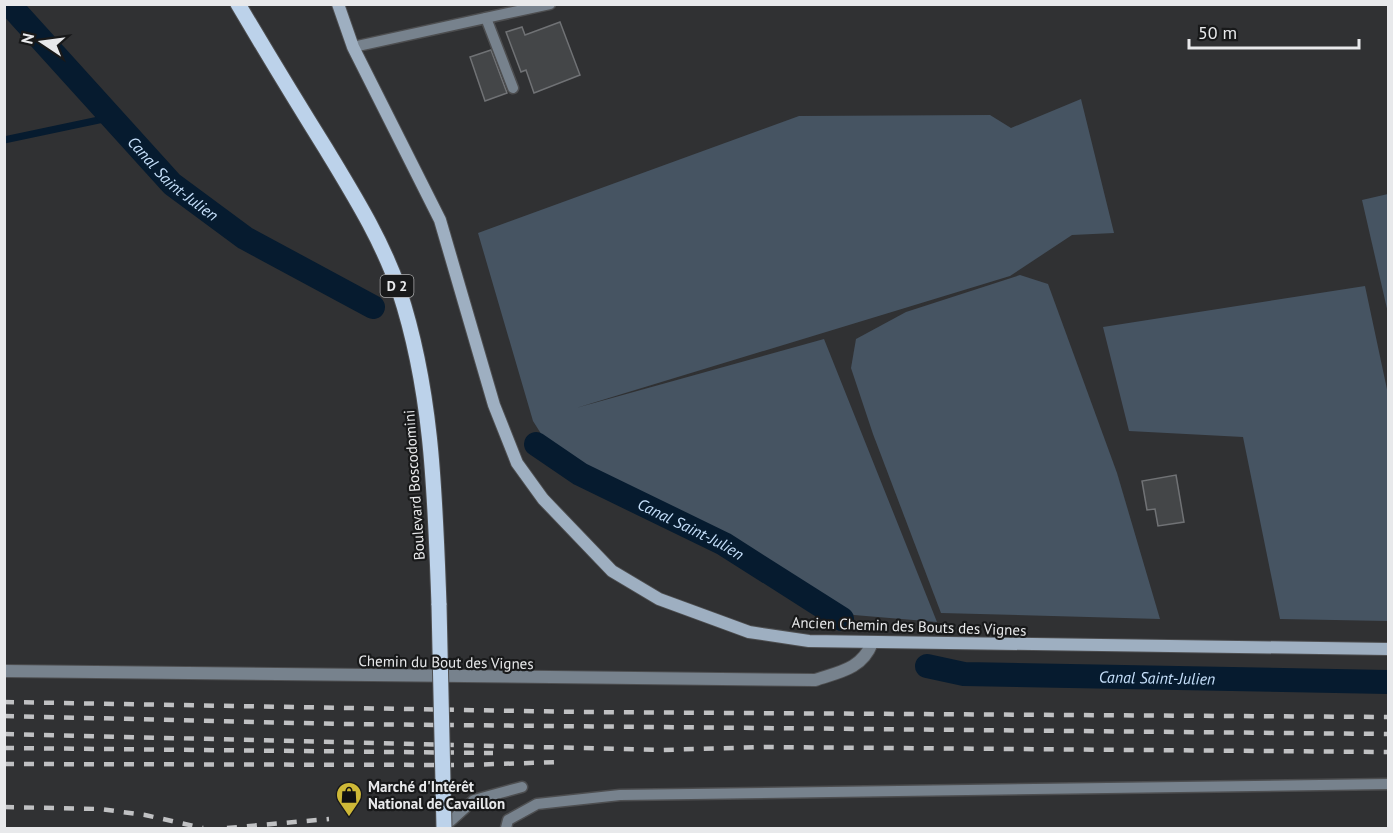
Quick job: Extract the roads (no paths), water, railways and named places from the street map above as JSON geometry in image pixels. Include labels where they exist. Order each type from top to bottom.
[{"type":"main road","name":"Boulevard Boscodomini","points":[[238,4],[361,207],[398,288],[418,358],[426,395],[435,477],[444,828]]},
{"type":"street","name":"Ancien Chemin des Bouts des Vignes","points":[[338,4],[353,47],[440,220],[494,405],[517,463],[543,499],[612,571],[659,599],[749,632],[809,641],[1389,649]]},
{"type":"street","name":"Chemin du Bout des Vignes","points":[[4,671],[815,680],[857,666],[867,656],[872,643]]},
{"type":"lane","points":[[353,47],[550,4]]},
{"type":"lane","points":[[486,18],[513,88]]},
{"type":"lane","points":[[506,828],[508,820],[537,804],[620,795],[1389,784]]},
{"type":"lane","points":[[444,828],[474,800],[522,787]]},
{"type":"waterway","name":"Canal Saint-Julien","points":[[9,4],[172,184],[245,238],[373,307]]},
{"type":"waterway","points":[[4,140],[113,117]]},
{"type":"waterway","name":"Canal Saint-Julien","points":[[536,444],[580,474],[724,544],[842,619]]},
{"type":"waterway","name":"Canal Saint-Julien","points":[[927,666],[964,674],[1388,682]]},
{"type":"railway","points":[[4,702],[582,712],[1388,717]]},
{"type":"railway","points":[[4,716],[341,724],[1388,734]]},
{"type":"railway","points":[[4,734],[662,750],[765,747],[1388,752]]},
{"type":"railway","points":[[4,748],[493,753]]},
{"type":"railway","points":[[4,764],[466,765],[559,762]]},
{"type":"railway","points":[[4,807],[100,809],[145,815],[203,828]]},
{"type":"railway","points":[[227,828],[329,819]]},
{"type":"place","name":"Marché d'Intérêt National de Cavaillon","points":[[349,818]]}]
